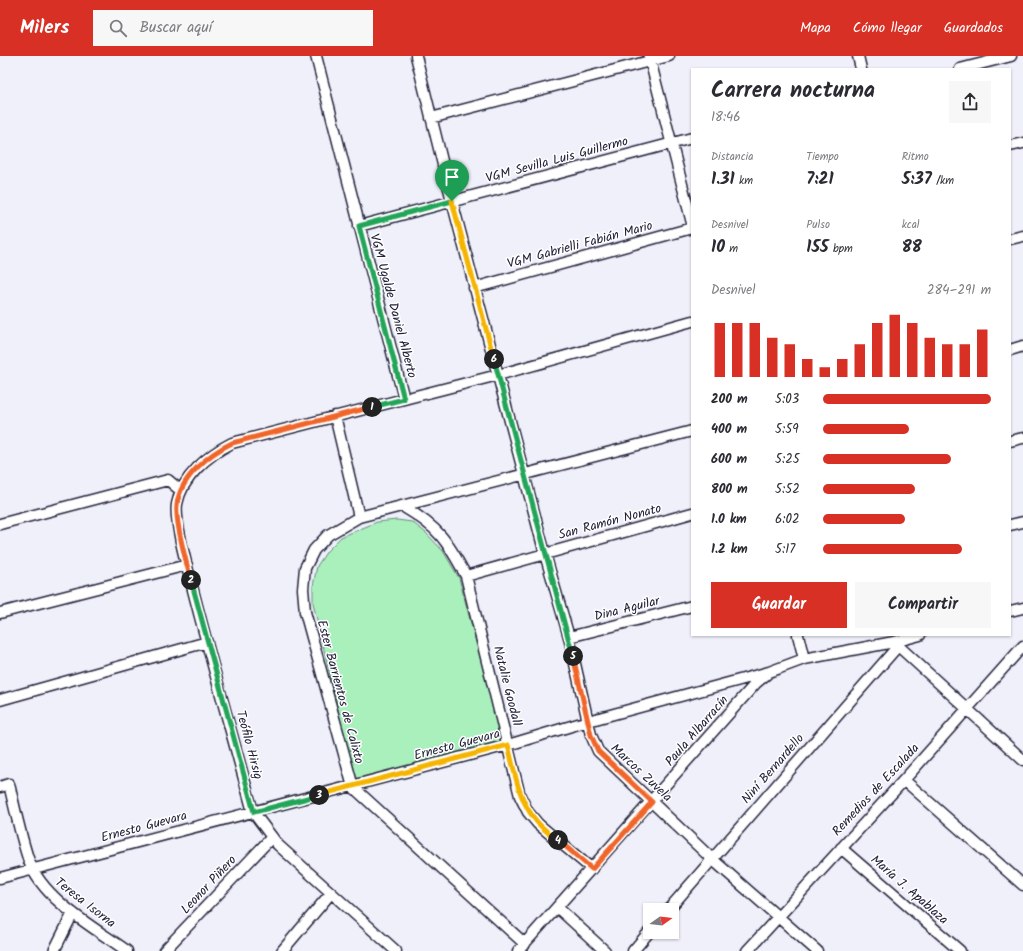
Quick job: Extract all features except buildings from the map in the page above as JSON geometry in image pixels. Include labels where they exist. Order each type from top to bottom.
[{"type":"street","name":"VGM Ugalde Daniel Alberto","points":[[316,56],[404,399]]},
{"type":"street","name":"Marcos Zuvela","points":[[416,56],[474,288],[525,474],[545,554],[569,637],[591,735],[598,751],[712,859],[779,916],[817,951]]},
{"type":"street","points":[[431,118],[650,58],[669,56]]},
{"type":"street","points":[[858,56],[861,68]]},
{"type":"street","points":[[964,68],[1011,56]]},
{"type":"street","points":[[650,58],[691,219]]},
{"type":"street","name":"VGM Sevilla Luis Guillermo","points":[[359,226],[691,138]]},
{"type":"street","points":[[1011,146],[1023,143]]},
{"type":"street","name":"VGM Gabrielli Fabián Mario","points":[[474,288],[691,228]]},
{"type":"street","points":[[1011,239],[1023,236]]},
{"type":"street","points":[[0,524],[168,480],[180,490],[200,466],[221,449],[232,443],[498,375],[691,321]]},
{"type":"street","points":[[1011,350],[1023,346]]},
{"type":"street","points":[[334,416],[358,517]]},
{"type":"street","name":"Ester Barrientos de Calixto","points":[[353,787],[305,612],[303,589],[305,568],[314,550],[328,536],[358,517],[691,431]]},
{"type":"street","points":[[1011,441],[1023,438]]},
{"type":"street","name":"Teófilo Hirsig","points":[[180,490],[177,506],[178,522],[187,564],[254,812],[278,845],[396,951]]},
{"type":"street","name":"Natalie Goodall","points":[[402,506],[422,518],[439,533],[451,548],[466,576],[520,796],[528,812],[538,824],[592,869]]},
{"type":"street","name":"San Ramón Nonato","points":[[466,576],[691,513]]},
{"type":"street","points":[[1011,525],[1023,522]]},
{"type":"street","points":[[0,613],[187,564]]},
{"type":"street","name":"Dina Aguilar","points":[[569,637],[691,606]]},
{"type":"street","points":[[1011,611],[1023,608]]},
{"type":"street","points":[[798,636],[804,660]]},
{"type":"street","name":"Ernesto Guevara","points":[[0,878],[353,787],[508,745],[588,721],[769,672],[804,660],[896,644],[917,636]]},
{"type":"street","points":[[0,700],[207,642]]},
{"type":"street","points":[[896,644],[1023,760]]},
{"type":"street","name":"Niní Bernardello","points":[[674,903],[896,644]]},
{"type":"street","name":"Remedios de Escalada","points":[[747,951],[904,780],[1023,646]]},
{"type":"street","name":"Paula Albarracín","points":[[522,947],[756,683],[769,672]]},
{"type":"street","points":[[904,780],[1023,885]]},
{"type":"street","name":"Teresa Isorna","points":[[4,785],[29,862],[41,884],[52,896],[73,913],[127,951]]},
{"type":"street","points":[[353,787],[522,947]]},
{"type":"street","name":"Leonor Piñero","points":[[164,951],[272,837]]},
{"type":"street","name":"María J. Apablaza","points":[[841,848],[960,951]]},
{"type":"street","points":[[282,951],[331,893]]},
{"type":"street","points":[[558,908],[604,951]]},
{"type":"street","points":[[54,951],[73,913]]},
{"type":"street","points":[[633,951],[643,939]]},
{"type":"green space","points":[[397,520],[412,522],[426,533],[443,551],[459,578],[503,744],[355,782],[313,603],[313,586],[317,566],[327,551],[341,537],[377,522]]},
{"type":"route","points":[[452,201],[545,554],[569,637],[591,735],[598,751],[652,802],[592,869],[538,824],[528,812],[520,796],[508,745],[254,812],[207,642],[178,522],[177,506],[180,490],[200,466],[221,449],[232,443],[404,399],[359,226],[452,201]]}]
